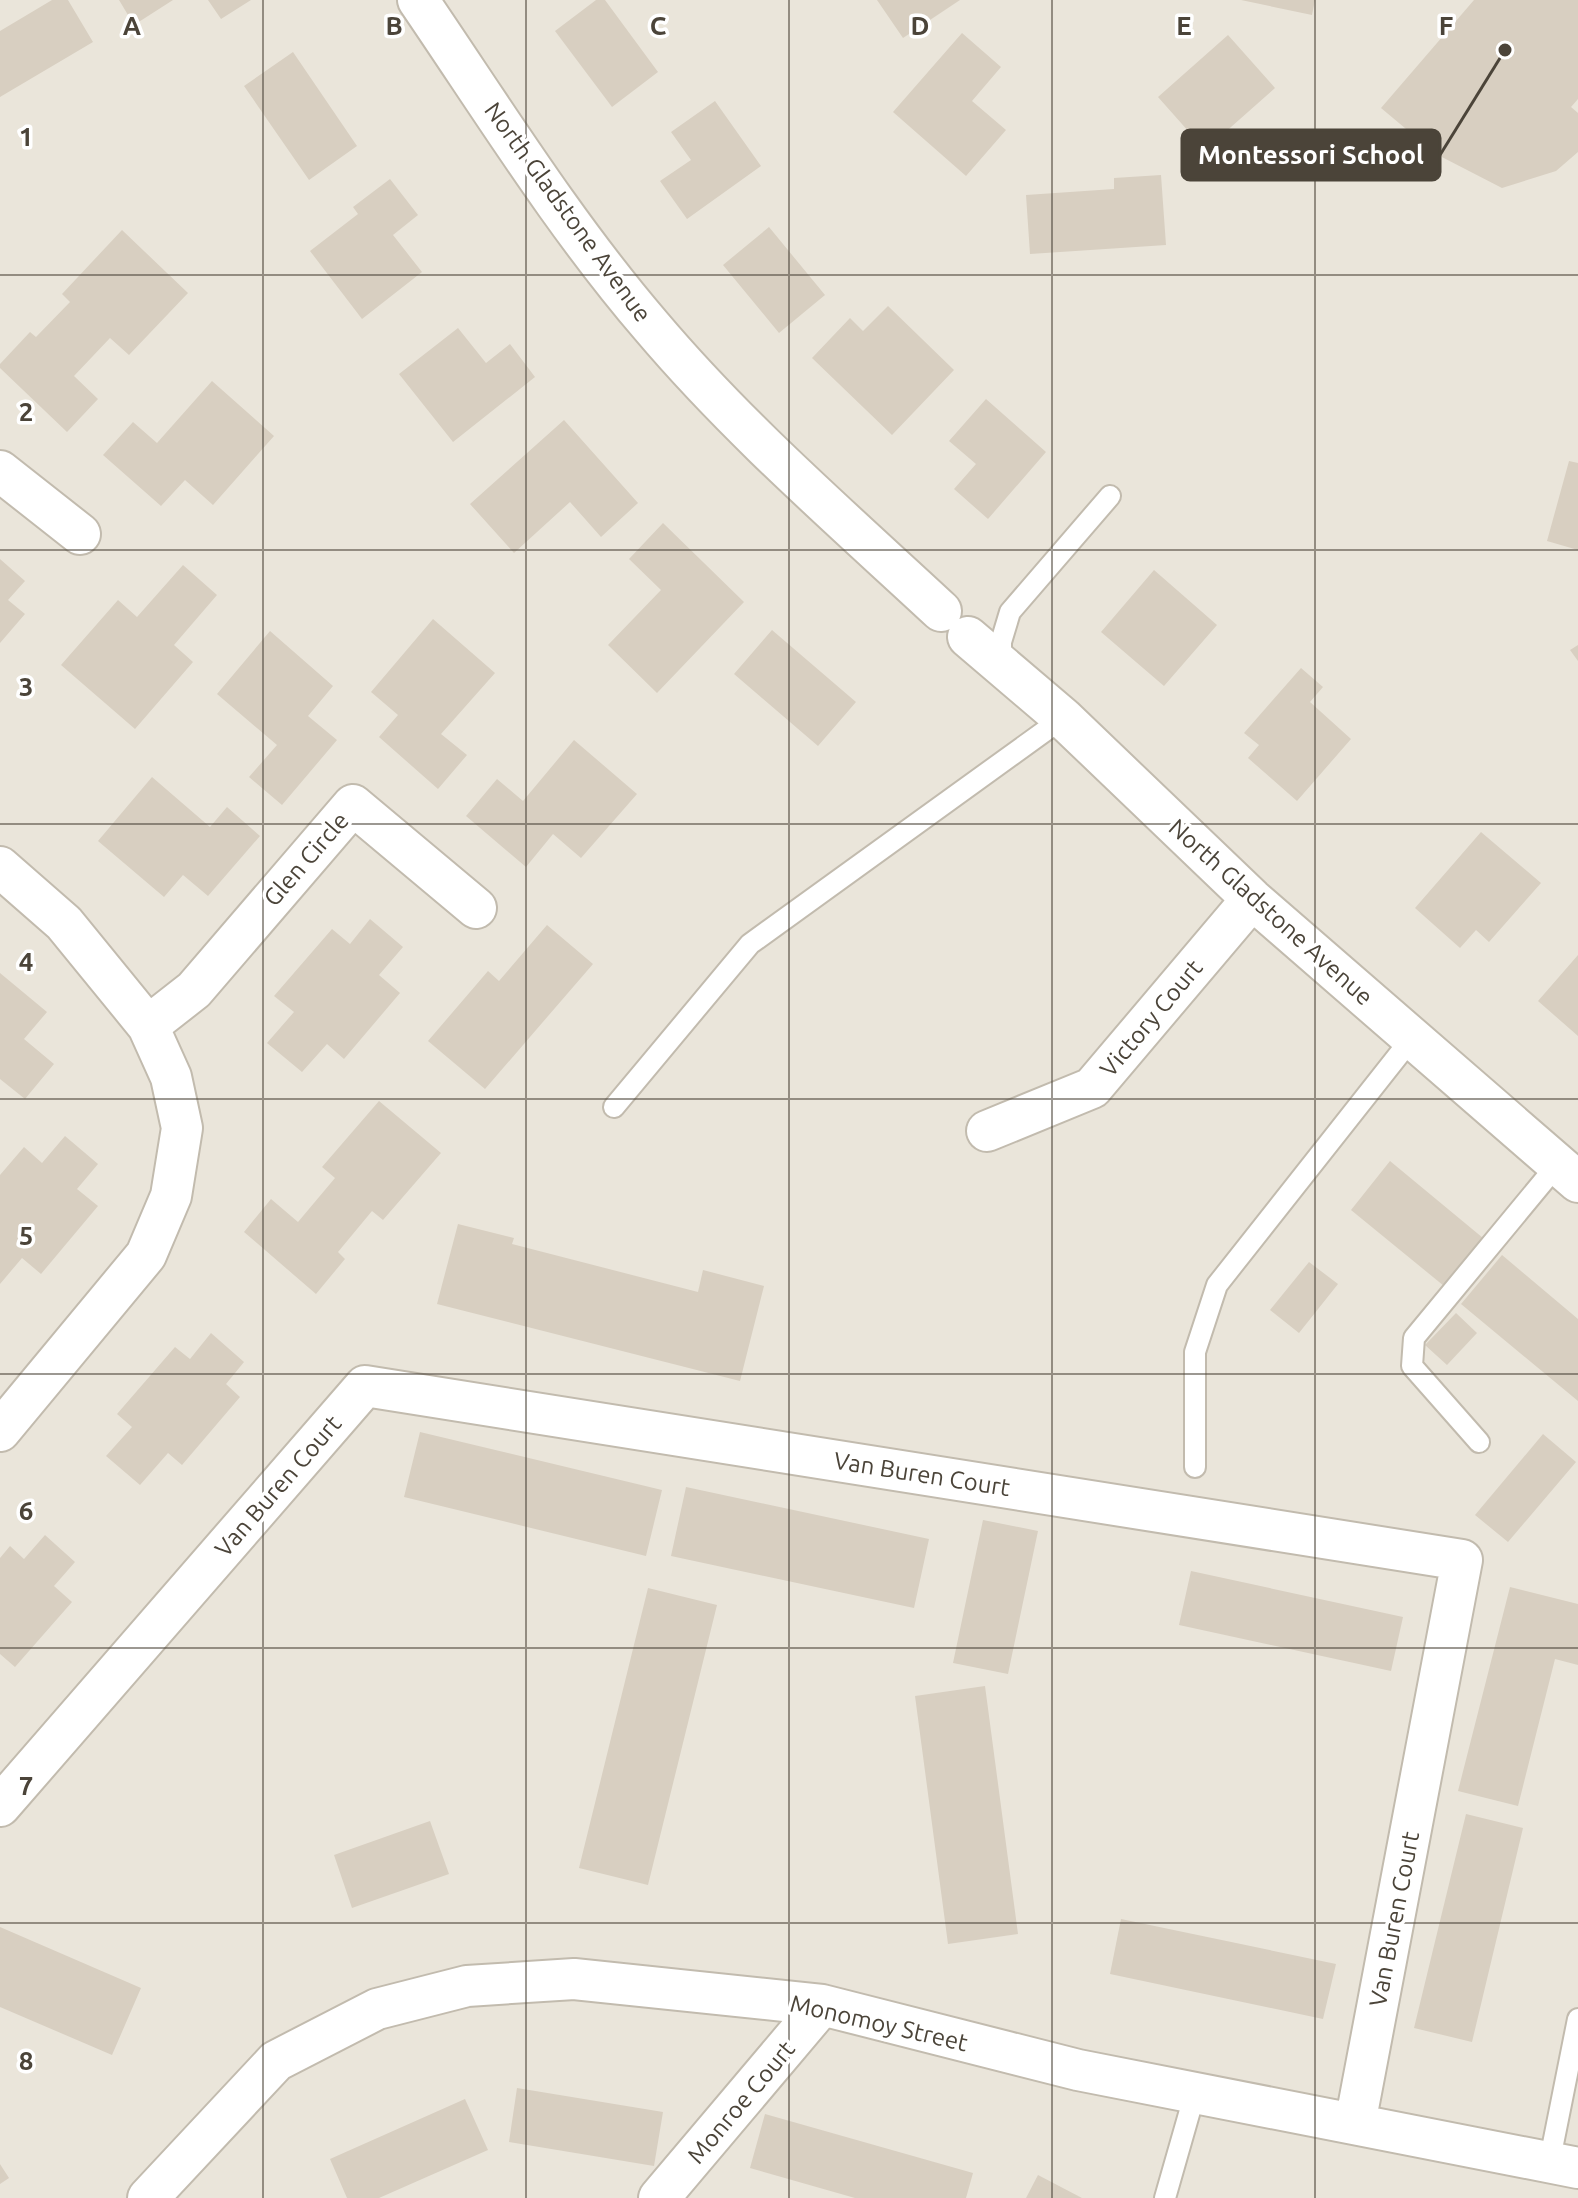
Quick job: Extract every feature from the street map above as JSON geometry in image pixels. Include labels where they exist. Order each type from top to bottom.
[{"type":"street","name":"North Gladstone Avenue","points":[[418,0],[585,245],[650,326],[714,397],[954,624],[1063,718],[1252,899],[1568,1174]]},
{"type":"street","points":[[0,471],[80,534]]},
{"type":"street","name":"Glen Circle","points":[[148,1026],[194,990],[353,805],[476,908]]},
{"type":"street","points":[[0,867],[64,923],[148,1026],[171,1077],[182,1128],[171,1196],[146,1255],[0,1431]]},
{"type":"street","name":"Victory Court","points":[[987,1131],[1092,1088],[1252,899]]},
{"type":"street","name":"Van Buren Court","points":[[0,1806],[365,1386],[1462,1560],[1355,2124]]},
{"type":"street","name":"Monomoy Street","points":[[148,2198],[276,2061],[377,2009],[467,1986],[574,1979],[822,2005],[1078,2070],[1564,2166]]},
{"type":"street","name":"Monroe Court","points":[[659,2198],[822,2005]]},
{"type":"lane","points":[[1001,666],[1001,642],[1010,612],[1110,496]]},
{"type":"lane","points":[[614,1107],[750,944],[1063,718]]},
{"type":"lane","points":[[1195,1467],[1195,1352],[1217,1285],[1412,1038]]},
{"type":"lane","points":[[1479,1442],[1412,1366],[1414,1338],[1568,1174]]},
{"type":"lane","points":[[1564,2166],[1578,2019]]},
{"type":"lane","points":[[1165,2198],[1195,2093]]},
{"type":"shaded area","points":[[0,0],[1578,0],[1578,2198],[0,2198]]},
{"type":"building","points":[[52,0],[68,0],[93,42],[0,97],[0,31]]},
{"type":"building","points":[[119,0],[173,0],[134,25]]},
{"type":"building","points":[[208,0],[251,0],[221,19]]},
{"type":"building","points":[[596,0],[605,0],[658,72],[612,107],[555,31]]},
{"type":"building","points":[[877,0],[960,0],[903,38]]},
{"type":"building","points":[[1241,0],[1315,0],[1312,15]]},
{"type":"building","points":[[1474,0],[1578,0],[1578,99],[1571,107],[1578,113],[1578,152],[1556,171],[1502,188],[1436,154],[1381,108]]},
{"type":"building","points":[[962,33],[1001,67],[972,101],[1006,130],[966,176],[893,112]]},
{"type":"building","points":[[1228,35],[1275,88],[1205,150],[1158,97]]},
{"type":"building","points":[[293,52],[357,146],[309,180],[244,86]]},
{"type":"building","points":[[715,101],[761,166],[687,219],[660,181],[691,160],[671,132]]},
{"type":"building","points":[[1161,175],[1166,245],[1030,254],[1026,195],[1114,189],[1114,178]]},
{"type":"building","points":[[390,179],[418,215],[393,235],[422,272],[362,319],[310,251],[358,214],[353,207]]},
{"type":"building","points":[[769,227],[825,295],[779,333],[723,265]]},
{"type":"building","points":[[122,230],[188,293],[129,355],[110,338],[74,376],[98,399],[67,432],[0,368],[0,364],[30,332],[36,337],[70,302],[62,294]]},
{"type":"building","points":[[888,306],[954,370],[892,435],[812,358],[850,318],[863,331]]},
{"type":"building","points":[[458,328],[486,363],[510,344],[535,377],[453,442],[399,374]]},
{"type":"building","points":[[212,381],[274,436],[213,505],[185,480],[161,506],[103,455],[133,422],[157,443]]},
{"type":"building","points":[[986,399],[1046,452],[988,519],[954,489],[976,464],[949,441]]},
{"type":"building","points":[[564,420],[638,503],[601,537],[570,502],[514,553],[470,504]]},
{"type":"building","points":[[1569,461],[1578,463],[1578,550],[1547,541]]},
{"type":"building","points":[[663,523],[744,602],[657,693],[608,645],[661,590],[629,559]]},
{"type":"building","points":[[0,559],[25,581],[8,600],[25,614],[0,643]]},
{"type":"building","points":[[183,565],[217,595],[174,645],[193,662],[135,729],[61,665],[118,600],[137,617]]},
{"type":"building","points":[[1154,570],[1217,625],[1164,686],[1101,632]]},
{"type":"building","points":[[433,619],[495,673],[441,734],[467,755],[438,789],[379,737],[398,715],[371,692]]},
{"type":"building","points":[[772,630],[856,702],[818,746],[734,674]]},
{"type":"building","points":[[270,631],[333,686],[308,716],[337,740],[282,805],[249,777],[277,745],[217,694]]},
{"type":"building","points":[[1578,645],[1578,661],[1570,650]]},
{"type":"building","points":[[1301,668],[1323,687],[1310,702],[1351,739],[1297,801],[1248,758],[1259,745],[1244,733]]},
{"type":"building","points":[[574,740],[637,794],[581,858],[553,834],[526,867],[466,816],[497,779],[523,801]]},
{"type":"building","points":[[152,777],[210,827],[227,807],[260,836],[208,896],[183,875],[164,897],[98,841]]},
{"type":"building","points":[[1481,832],[1541,883],[1489,942],[1476,930],[1460,948],[1415,908]]},
{"type":"building","points":[[370,919],[403,947],[379,975],[400,993],[344,1059],[327,1044],[302,1072],[267,1043],[294,1012],[274,996],[332,929],[350,944]]},
{"type":"building","points":[[547,925],[593,964],[485,1089],[428,1041],[488,971],[499,981]]},
{"type":"building","points":[[1578,955],[1578,1036],[1538,1001]]},
{"type":"building","points":[[0,973],[47,1012],[24,1039],[54,1064],[25,1099],[0,1079]]},
{"type":"building","points":[[379,1101],[441,1153],[383,1220],[372,1211],[338,1252],[345,1259],[316,1294],[244,1232],[271,1199],[298,1222],[335,1178],[322,1167]]},
{"type":"building","points":[[65,1136],[98,1164],[77,1189],[98,1206],[41,1274],[22,1258],[0,1284],[0,1175],[24,1147],[42,1163]]},
{"type":"building","points":[[1390,1161],[1483,1238],[1444,1286],[1351,1210]]},
{"type":"building","points":[[458,1224],[514,1238],[512,1244],[698,1292],[703,1270],[764,1286],[740,1381],[437,1304]]},
{"type":"building","points":[[1502,1255],[1578,1319],[1578,1401],[1461,1304]]},
{"type":"building","points":[[1309,1262],[1338,1284],[1299,1333],[1270,1310]]},
{"type":"building","points":[[1456,1313],[1477,1333],[1447,1365],[1425,1345]]},
{"type":"building","points":[[211,1333],[244,1362],[226,1384],[240,1397],[182,1465],[168,1453],[140,1485],[106,1456],[132,1427],[117,1414],[175,1347],[190,1359]]},
{"type":"building","points":[[420,1432],[662,1490],[646,1556],[404,1497]]},
{"type":"building","points":[[1543,1434],[1576,1462],[1508,1542],[1475,1515]]},
{"type":"building","points":[[686,1487],[929,1539],[914,1608],[671,1556]]},
{"type":"building","points":[[983,1520],[1038,1531],[1008,1674],[953,1663]]},
{"type":"building","points":[[45,1535],[75,1562],[54,1586],[72,1602],[15,1667],[0,1654],[0,1558],[10,1546],[24,1559]]},
{"type":"building","points":[[1191,1571],[1403,1617],[1391,1671],[1179,1625]]},
{"type":"building","points":[[1510,1587],[1578,1604],[1578,1665],[1555,1659],[1518,1806],[1458,1791]]},
{"type":"building","points":[[648,1588],[717,1605],[648,1885],[579,1868]]},
{"type":"building","points":[[985,1686],[1018,1934],[948,1944],[915,1696]]},
{"type":"building","points":[[1466,1814],[1523,1828],[1472,2042],[1414,2028]]},
{"type":"building","points":[[430,1821],[449,1874],[352,1908],[334,1855]]},
{"type":"building","points":[[1121,1919],[1336,1964],[1323,2019],[1110,1974]]},
{"type":"building","points":[[0,1927],[141,1988],[112,2055],[0,2007]]},
{"type":"building","points":[[517,2088],[663,2112],[654,2166],[509,2142]]},
{"type":"building","points":[[465,2099],[488,2150],[379,2198],[347,2198],[330,2159]]},
{"type":"building","points":[[765,2114],[973,2173],[966,2198],[855,2198],[750,2168]]},
{"type":"building","points":[[0,2164],[9,2178],[0,2184]]},
{"type":"building","points":[[1038,2175],[1082,2198],[1026,2198]]},
{"type":"place","name":"Montessori School","points":[[1505,50]]}]
